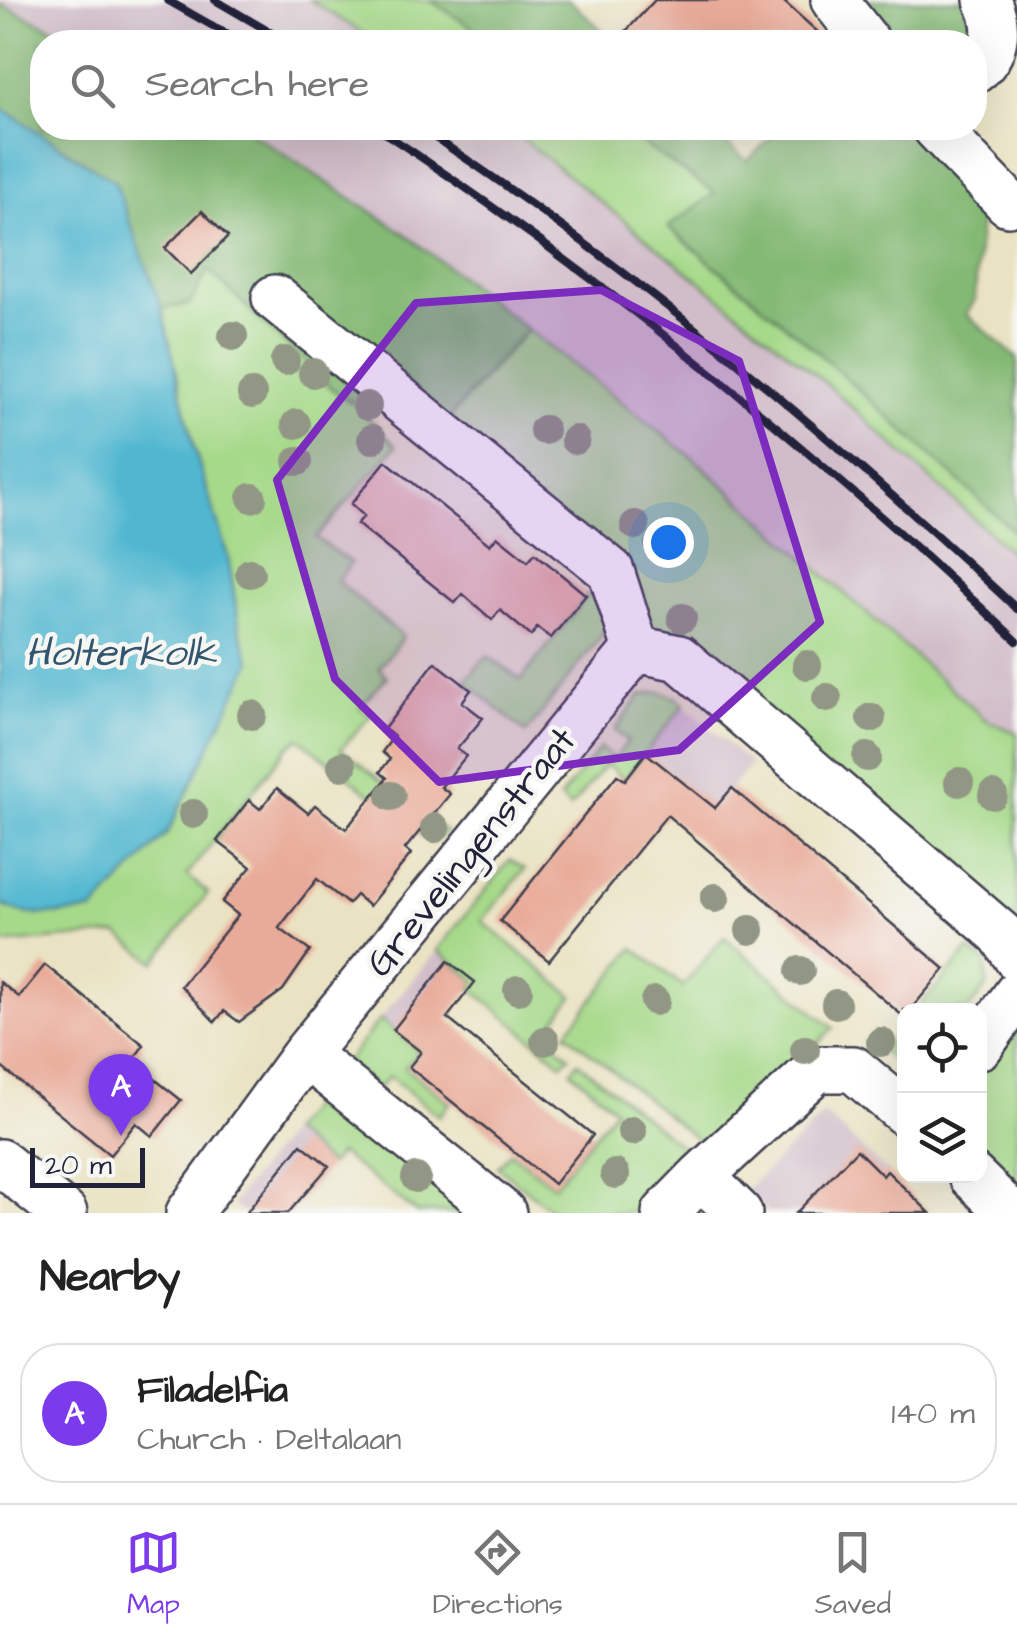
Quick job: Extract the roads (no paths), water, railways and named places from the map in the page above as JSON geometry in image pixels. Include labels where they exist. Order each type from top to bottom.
[{"type":"street","points":[[834,0],[858,30]]},
{"type":"street","points":[[987,0],[994,14],[996,40],[987,58]]},
{"type":"street","points":[[948,140],[1008,203]]},
{"type":"street","points":[[275,298],[611,572],[636,648],[679,658],[1002,934],[1017,958]]},
{"type":"street","name":"Grevelingenstraat","points":[[188,1213],[304,1054],[636,648]]},
{"type":"street","points":[[987,1036],[1017,994]]},
{"type":"street","points":[[304,1054],[503,1213]]},
{"type":"street","points":[[664,1213],[817,1069],[853,1069],[897,1106]]},
{"type":"street","points":[[0,1162],[64,1213]]},
{"type":"street","points":[[701,1176],[739,1213]]},
{"type":"street","points":[[979,1183],[1010,1213]]},
{"type":"water","name":"Holterkolk","points":[[0,107],[30,127],[30,140],[51,140],[115,182],[162,309],[194,448],[228,557],[240,631],[251,662],[168,832],[93,911],[33,914],[0,902]]},
{"type":"railway","points":[[167,0],[220,30]]},
{"type":"railway","points":[[215,0],[266,30]]},
{"type":"railway","points":[[395,140],[546,245],[708,370],[865,502],[1017,641]]},
{"type":"railway","points":[[438,140],[577,238],[729,356],[875,480],[1017,609]]},
{"type":"place","name":"Filadelfia","points":[[121,1136]]}]
